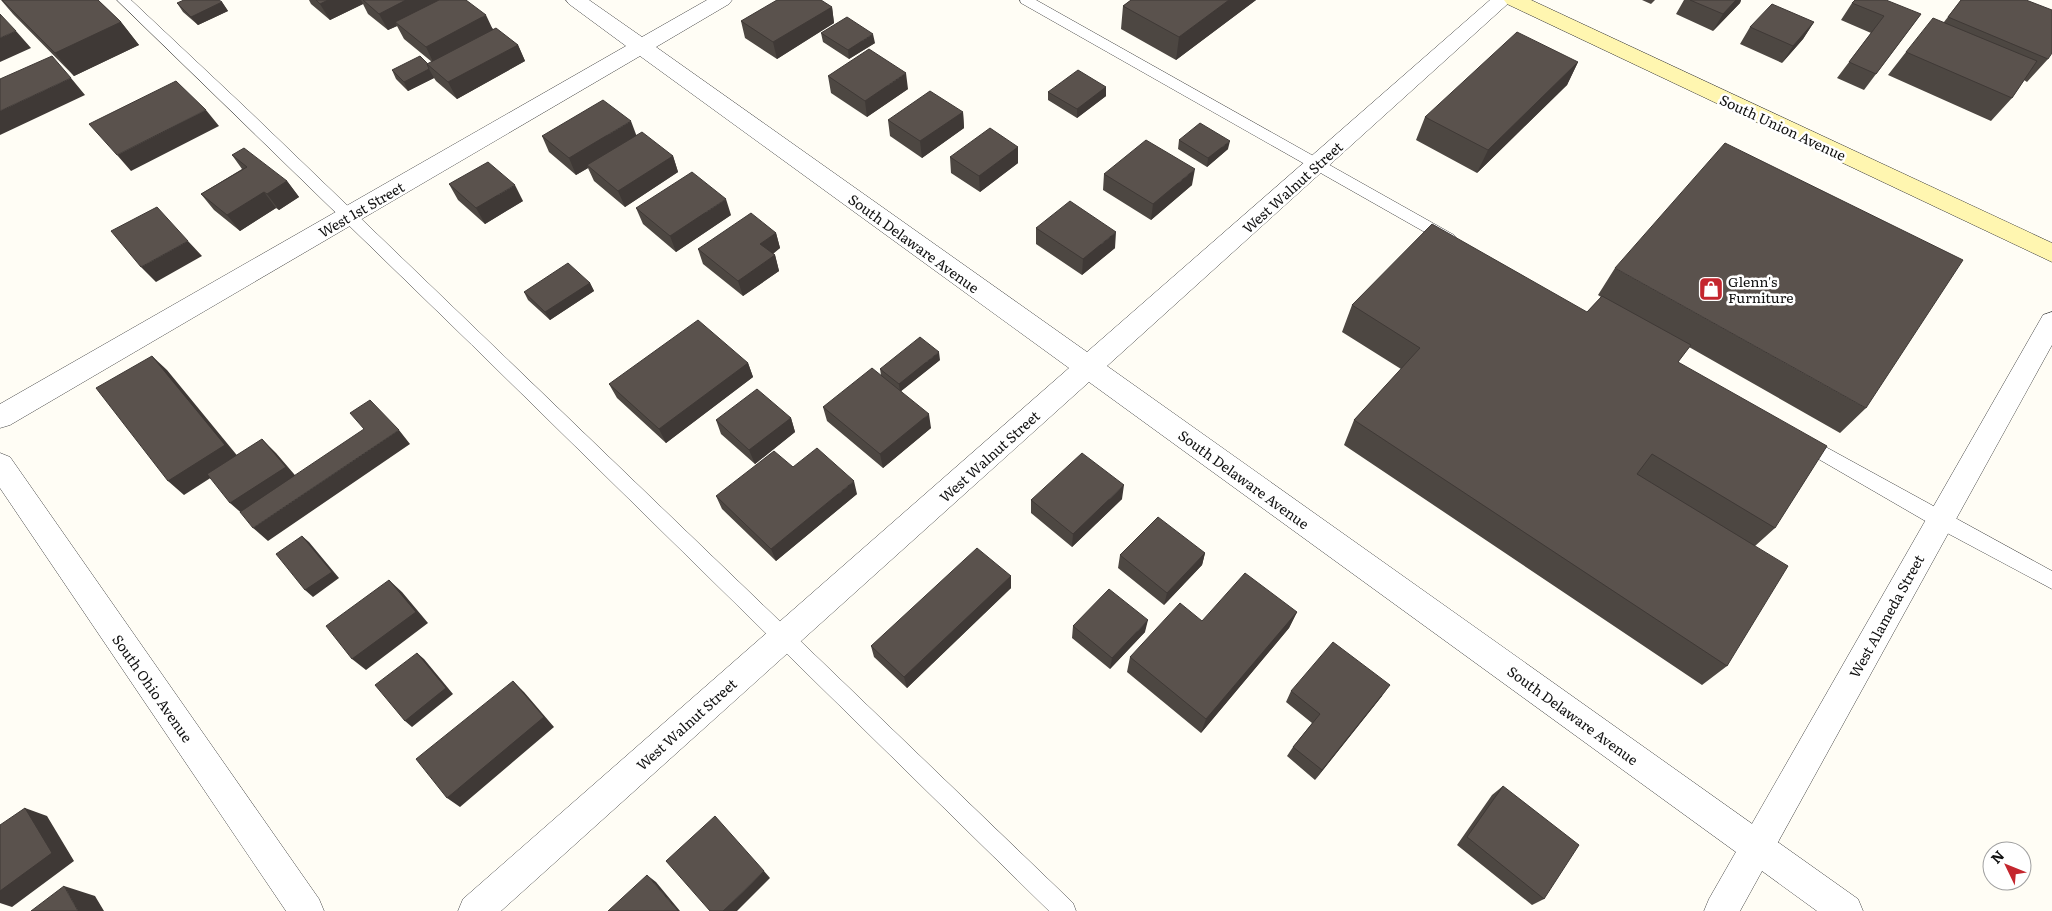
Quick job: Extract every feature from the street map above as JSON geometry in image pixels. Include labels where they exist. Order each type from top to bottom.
[{"type":"main road","name":"South Union Avenue","points":[[1514,0],[2052,253]]},
{"type":"street","name":"South Delaware Avenue","points":[[576,0],[1846,911]]},
{"type":"street","name":"West 1st Street","points":[[0,417],[722,0]]},
{"type":"street","name":"West Walnut Street","points":[[475,911],[1502,0]]},
{"type":"street","name":"West Alameda Street","points":[[1721,911],[2052,322]]},
{"type":"street","name":"South Ohio Avenue","points":[[0,465],[307,911]]},
{"type":"lane","points":[[123,0],[350,215],[1065,911]]},
{"type":"lane","points":[[1026,0],[1318,163],[1465,248]]},
{"type":"lane","points":[[1785,431],[1940,520],[2052,581]]},
{"type":"building","points":[[2,0],[98,0],[121,22],[55,53]]},
{"type":"building","points":[[184,0],[219,0],[222,2],[191,17],[177,3]]},
{"type":"building","points":[[316,0],[328,0],[320,4]]},
{"type":"building","points":[[363,0],[406,0],[379,14]]},
{"type":"building","points":[[439,0],[466,0],[486,15],[426,47],[395,22]]},
{"type":"building","points":[[777,0],[821,0],[832,7],[773,42],[741,21]]},
{"type":"building","points":[[1131,0],[1229,0],[1179,37],[1123,6]]},
{"type":"building","points":[[1690,0],[1736,0],[1723,14]]},
{"type":"building","points":[[1855,0],[1886,0],[1921,14],[1876,74],[1849,62],[1884,16],[1852,3]]},
{"type":"building","points":[[1961,0],[2026,0],[2052,10],[2052,53],[2048,59],[1948,17]]},
{"type":"building","points":[[1772,4],[1814,22],[1793,46],[1750,27]]},
{"type":"building","points":[[0,14],[16,31],[0,38]]},
{"type":"building","points":[[847,17],[873,34],[848,50],[821,33]]},
{"type":"building","points":[[1933,18],[2037,61],[2012,98],[1906,52]]},
{"type":"building","points":[[496,28],[518,45],[448,82],[427,64]]},
{"type":"building","points":[[1517,32],[1578,62],[1488,150],[1425,117]]},
{"type":"building","points":[[869,49],[906,73],[865,101],[828,76]]},
{"type":"building","points":[[52,56],[71,78],[0,111],[0,79]]},
{"type":"building","points":[[420,56],[428,64],[429,69],[404,82],[392,70]]},
{"type":"building","points":[[1078,70],[1106,87],[1077,109],[1048,92]]},
{"type":"building","points":[[176,81],[206,110],[117,155],[89,124]]},
{"type":"building","points":[[930,91],[963,112],[920,141],[888,120]]},
{"type":"building","points":[[603,100],[631,121],[569,158],[542,136]]},
{"type":"building","points":[[1200,123],[1230,141],[1208,158],[1179,140]]},
{"type":"building","points":[[990,128],[1018,147],[979,176],[950,157]]},
{"type":"building","points":[[642,132],[673,156],[618,191],[587,165]]},
{"type":"building","points":[[1146,140],[1195,169],[1153,204],[1104,174]]},
{"type":"building","points":[[1725,143],[1963,260],[1866,408],[1615,268]]},
{"type":"building","points":[[244,148],[287,181],[267,194],[264,192],[227,215],[201,194],[247,167],[232,155]]},
{"type":"building","points":[[488,162],[515,185],[476,208],[449,184]]},
{"type":"building","points":[[692,172],[726,199],[670,236],[636,208]]},
{"type":"building","points":[[1070,201],[1116,232],[1083,259],[1036,228]]},
{"type":"building","points":[[157,207],[188,241],[141,267],[111,231]]},
{"type":"building","points":[[751,213],[776,233],[760,244],[775,255],[738,281],[698,249]]},
{"type":"building","points":[[1432,224],[1587,312],[1602,296],[1691,345],[1678,362],[1827,446],[1775,528],[1652,454],[1637,474],[1788,566],[1727,666],[1354,420],[1420,348],[1352,305]]},
{"type":"building","points":[[568,263],[590,283],[545,312],[524,292]]},
{"type":"building","points":[[698,320],[748,363],[659,429],[609,384]]},
{"type":"building","points":[[920,337],[939,352],[899,384],[880,369]]},
{"type":"building","points":[[152,356],[225,445],[168,481],[96,388]]},
{"type":"building","points":[[872,368],[929,414],[880,454],[823,407]]},
{"type":"building","points":[[757,389],[791,418],[749,450],[716,420]]},
{"type":"building","points":[[370,400],[399,430],[253,528],[240,512],[364,429],[350,413]]},
{"type":"building","points":[[262,439],[286,467],[230,503],[207,474]]},
{"type":"building","points":[[817,448],[854,481],[771,549],[716,496],[774,451],[793,467]]},
{"type":"building","points":[[1082,453],[1124,485],[1073,534],[1031,500]]},
{"type":"building","points":[[1158,517],[1205,553],[1167,593],[1120,555]]},
{"type":"building","points":[[302,536],[332,572],[305,590],[276,554]]},
{"type":"building","points":[[977,548],[1011,576],[904,677],[871,646]]},
{"type":"building","points":[[1245,573],[1297,612],[1206,719],[1130,657],[1180,603],[1202,621]]},
{"type":"building","points":[[389,580],[416,612],[352,659],[326,626]]},
{"type":"building","points":[[1109,589],[1148,620],[1112,658],[1073,626]]},
{"type":"building","points":[[1333,642],[1390,685],[1322,770],[1293,747],[1320,714],[1291,691]]},
{"type":"building","points":[[417,653],[446,688],[405,721],[375,685]]},
{"type":"building","points":[[513,681],[544,717],[447,798],[416,759]]},
{"type":"building","points":[[1503,786],[1579,845],[1544,899],[1467,837]]},
{"type":"building","points":[[25,808],[52,853],[0,891],[0,825]]},
{"type":"building","points":[[715,816],[764,871],[723,911],[710,911],[666,861]]},
{"type":"building","points":[[647,875],[678,911],[608,911]]},
{"type":"building","points":[[64,886],[78,911],[31,911]]},
{"type":"place","name":"Glenn's Furniture","points":[[1711,289]]}]
